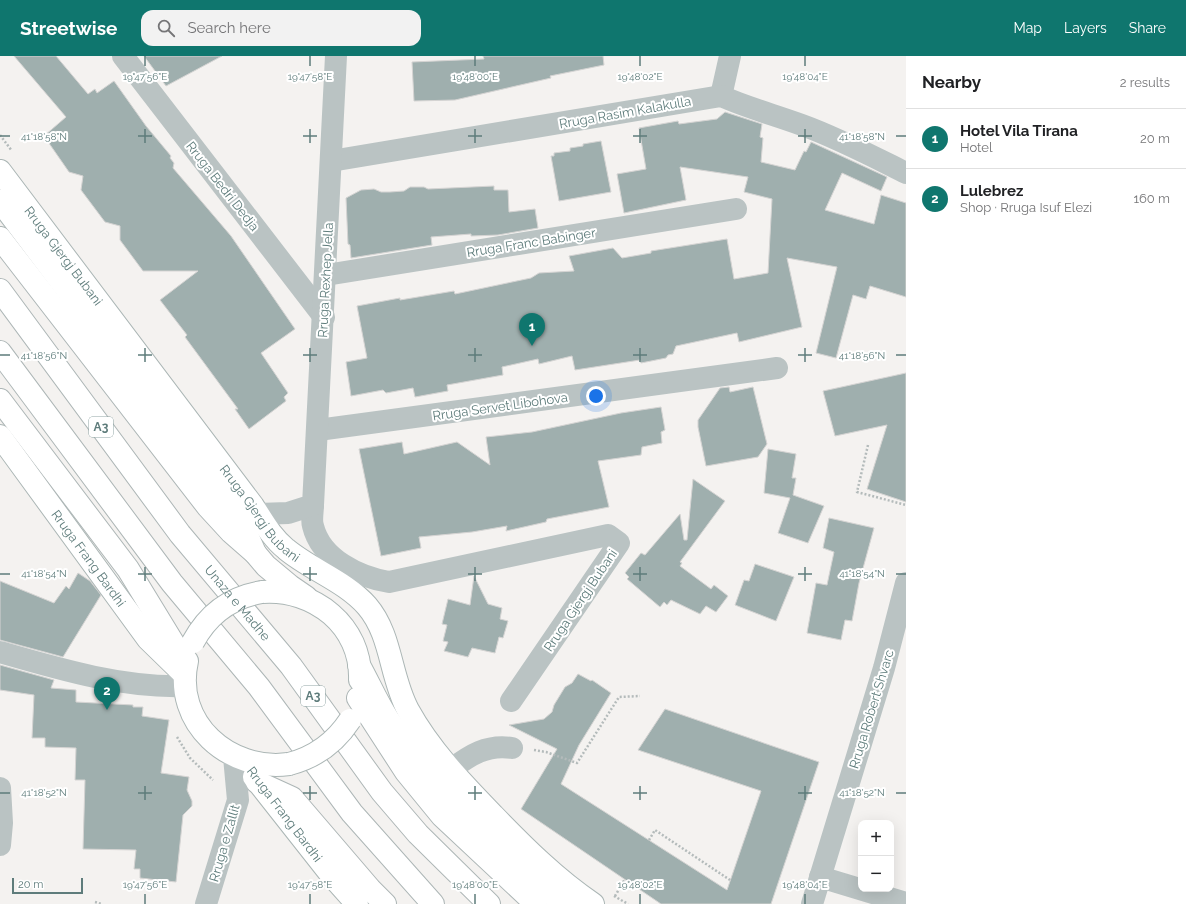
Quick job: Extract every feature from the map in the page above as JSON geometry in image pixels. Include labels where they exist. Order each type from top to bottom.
[{"type":"main road","name":"Rruga Gjergj Bubani","points":[[0,171],[258,514],[270,533],[285,548],[352,592],[367,606],[379,624],[393,664],[398,687],[407,708],[421,731],[450,770],[511,834],[550,871],[592,904]]},
{"type":"main road","points":[[0,201],[240,519],[255,553]]},
{"type":"main road","points":[[0,238],[208,507],[231,532],[255,553],[266,566],[306,598],[326,608],[342,624],[353,644],[359,665],[388,718],[434,779],[495,845],[564,904]]},
{"type":"main road","name":"Unaza e Madhe","points":[[0,290],[180,534],[291,666],[382,792],[418,834],[488,904]]},
{"type":"main road","points":[[0,352],[172,583],[259,687],[352,813],[433,904]]},
{"type":"main road","points":[[0,400],[128,569],[186,675]]},
{"type":"main road","name":"Rruga Frang Bardhi","points":[[0,436],[148,639],[186,675]]},
{"type":"main road","points":[[306,598],[285,592],[262,592],[241,597],[221,608],[205,623],[193,642],[186,675],[190,708],[200,727],[215,744],[239,759],[266,765],[289,764],[310,757],[337,738],[350,720],[358,698],[360,687],[359,665]]},
{"type":"main road","points":[[358,698],[406,772],[442,816],[485,858],[536,904]]},
{"type":"main road","name":"Rruga Frang Bardhi","points":[[239,759],[332,876],[357,904]]},
{"type":"main road","points":[[257,782],[292,798],[370,889],[386,904]]},
{"type":"street","name":"Rruga Bedri Dedja","points":[[123,56],[324,317]]},
{"type":"street","name":"Rruga Rexhep Jella","points":[[320,544],[313,525],[313,504],[324,317],[336,56]]},
{"type":"street","points":[[730,56],[721,96],[742,105],[803,125],[874,156],[906,173]]},
{"type":"street","name":"Rruga Rasim Kalakulla","points":[[331,161],[721,96]]},
{"type":"street","name":"Rruga Franc Babinger","points":[[326,275],[736,209]]},
{"type":"street","name":"Rruga Servet Libohova","points":[[318,430],[776,368]]},
{"type":"street","points":[[258,514],[288,513],[313,504]]},
{"type":"street","name":"Rruga Gjergj Bubani","points":[[320,544],[339,562],[371,579],[389,582],[608,535],[619,543],[511,701]]},
{"type":"street","name":"Rruga Robert Shvarc","points":[[812,904],[820,877],[897,657],[906,583]]},
{"type":"street","points":[[0,652],[51,667],[125,682],[163,686],[186,675]]},
{"type":"street","points":[[450,770],[483,749],[501,746],[512,748]]},
{"type":"street","name":"Rruga e Zallit","points":[[206,904],[238,800],[239,759]]},
{"type":"street","points":[[0,788],[2,823],[0,845]]},
{"type":"street","points":[[820,877],[906,903]]},
{"type":"path","points":[[868,445],[857,492],[906,505]]},
{"type":"path","points":[[512,748],[546,752],[577,763],[619,697],[640,696]]},
{"type":"path","points":[[648,840],[655,830],[730,880]]},
{"type":"path","points":[[615,896],[625,880]]},
{"type":"path","points":[[95,902],[102,904]]},
{"type":"building","points":[[14,56],[56,56],[88,94],[95,89],[97,93],[114,81],[146,126],[171,156],[170,158],[174,163],[173,168],[231,236],[295,329],[261,353],[288,393],[284,397],[286,401],[249,429],[235,409],[238,409],[185,337],[187,335],[160,300],[198,271],[143,271],[120,240],[120,226],[105,222],[81,190],[83,176],[69,172],[44,136],[66,117]]},
{"type":"building","points":[[144,56],[222,56],[166,86]]},
{"type":"building","points":[[483,56],[603,56],[604,65],[550,76],[551,78],[455,100],[414,101],[412,62],[484,59]]},
{"type":"building","points":[[725,112],[762,124],[760,137],[763,138],[761,162],[795,170],[804,151],[806,152],[811,142],[887,177],[881,191],[842,173],[825,210],[874,224],[881,195],[906,203],[906,297],[870,286],[866,299],[853,295],[836,358],[816,353],[837,267],[787,258],[802,327],[739,342],[737,333],[676,346],[673,354],[668,355],[666,358],[641,363],[640,360],[575,370],[572,356],[539,364],[538,359],[502,367],[503,375],[447,385],[448,391],[415,397],[413,388],[386,393],[383,390],[351,396],[346,362],[367,358],[357,306],[400,298],[400,300],[454,291],[455,294],[531,278],[539,273],[574,271],[569,256],[613,248],[622,258],[651,253],[651,251],[727,239],[734,279],[768,273],[772,199],[744,192],[748,177],[680,167],[686,200],[624,213],[617,174],[646,169],[639,128],[678,121],[679,124],[717,119]]},
{"type":"building","points":[[601,141],[611,192],[559,201],[551,156],[554,156],[554,153],[570,151],[570,148],[583,146],[583,144]]},
{"type":"building","points":[[494,186],[494,190],[508,190],[509,212],[535,209],[538,228],[498,235],[471,236],[471,234],[431,237],[432,245],[351,258],[350,245],[348,244],[346,198],[361,190],[374,189],[381,192],[390,192],[404,191],[410,187],[424,187],[428,189]]},
{"type":"building","points":[[906,373],[906,502],[867,489],[887,425],[835,436],[823,391]]},
{"type":"building","points":[[729,387],[730,392],[753,387],[767,444],[758,457],[706,466],[698,420],[720,388]]},
{"type":"building","points":[[661,407],[665,430],[661,432],[662,443],[642,447],[641,455],[598,461],[609,507],[547,519],[546,522],[506,531],[507,526],[472,532],[419,537],[421,548],[381,556],[359,449],[402,442],[404,454],[457,442],[490,465],[486,437],[532,432],[621,413]]},
{"type":"building","points":[[768,449],[796,454],[792,478],[796,478],[793,495],[824,506],[808,543],[778,533],[790,498],[764,493]]},
{"type":"building","points":[[693,479],[725,501],[680,562],[682,563],[680,566],[711,589],[714,585],[728,596],[716,612],[706,606],[700,614],[671,600],[667,605],[664,602],[660,607],[627,579],[629,577],[625,573],[641,553],[645,555],[680,514],[684,540],[687,540]]},
{"type":"building","points":[[829,518],[874,528],[859,583],[852,621],[845,620],[841,640],[807,633],[816,583],[827,585],[834,552],[823,548]]},
{"type":"building","points":[[755,564],[794,577],[776,621],[735,605],[744,580],[749,581]]},
{"type":"building","points":[[78,573],[90,581],[101,595],[63,657],[0,640],[0,581],[54,603],[66,586],[69,589]]},
{"type":"building","points":[[474,576],[488,604],[502,608],[500,619],[508,621],[503,638],[499,637],[495,653],[472,648],[468,657],[444,651],[448,642],[443,641],[447,625],[442,624],[448,599],[470,605]]},
{"type":"building","points":[[0,665],[54,680],[51,688],[76,690],[76,702],[133,705],[133,707],[143,707],[142,716],[169,720],[161,773],[189,777],[187,790],[192,801],[192,806],[183,815],[176,882],[140,878],[140,869],[134,869],[136,850],[83,849],[85,780],[75,780],[76,748],[45,747],[45,738],[32,738],[34,695],[0,690]]},
{"type":"building","points":[[578,674],[591,681],[592,680],[611,693],[579,745],[561,784],[727,890],[761,791],[638,750],[665,709],[819,762],[771,904],[661,904],[521,809],[557,749],[509,725],[544,719],[552,712],[554,705],[565,687],[572,683]]},
{"type":"place","name":"Hotel Vila Tirana","points":[[532,346]]},
{"type":"place","name":"Lulebrez","points":[[107,710]]}]
